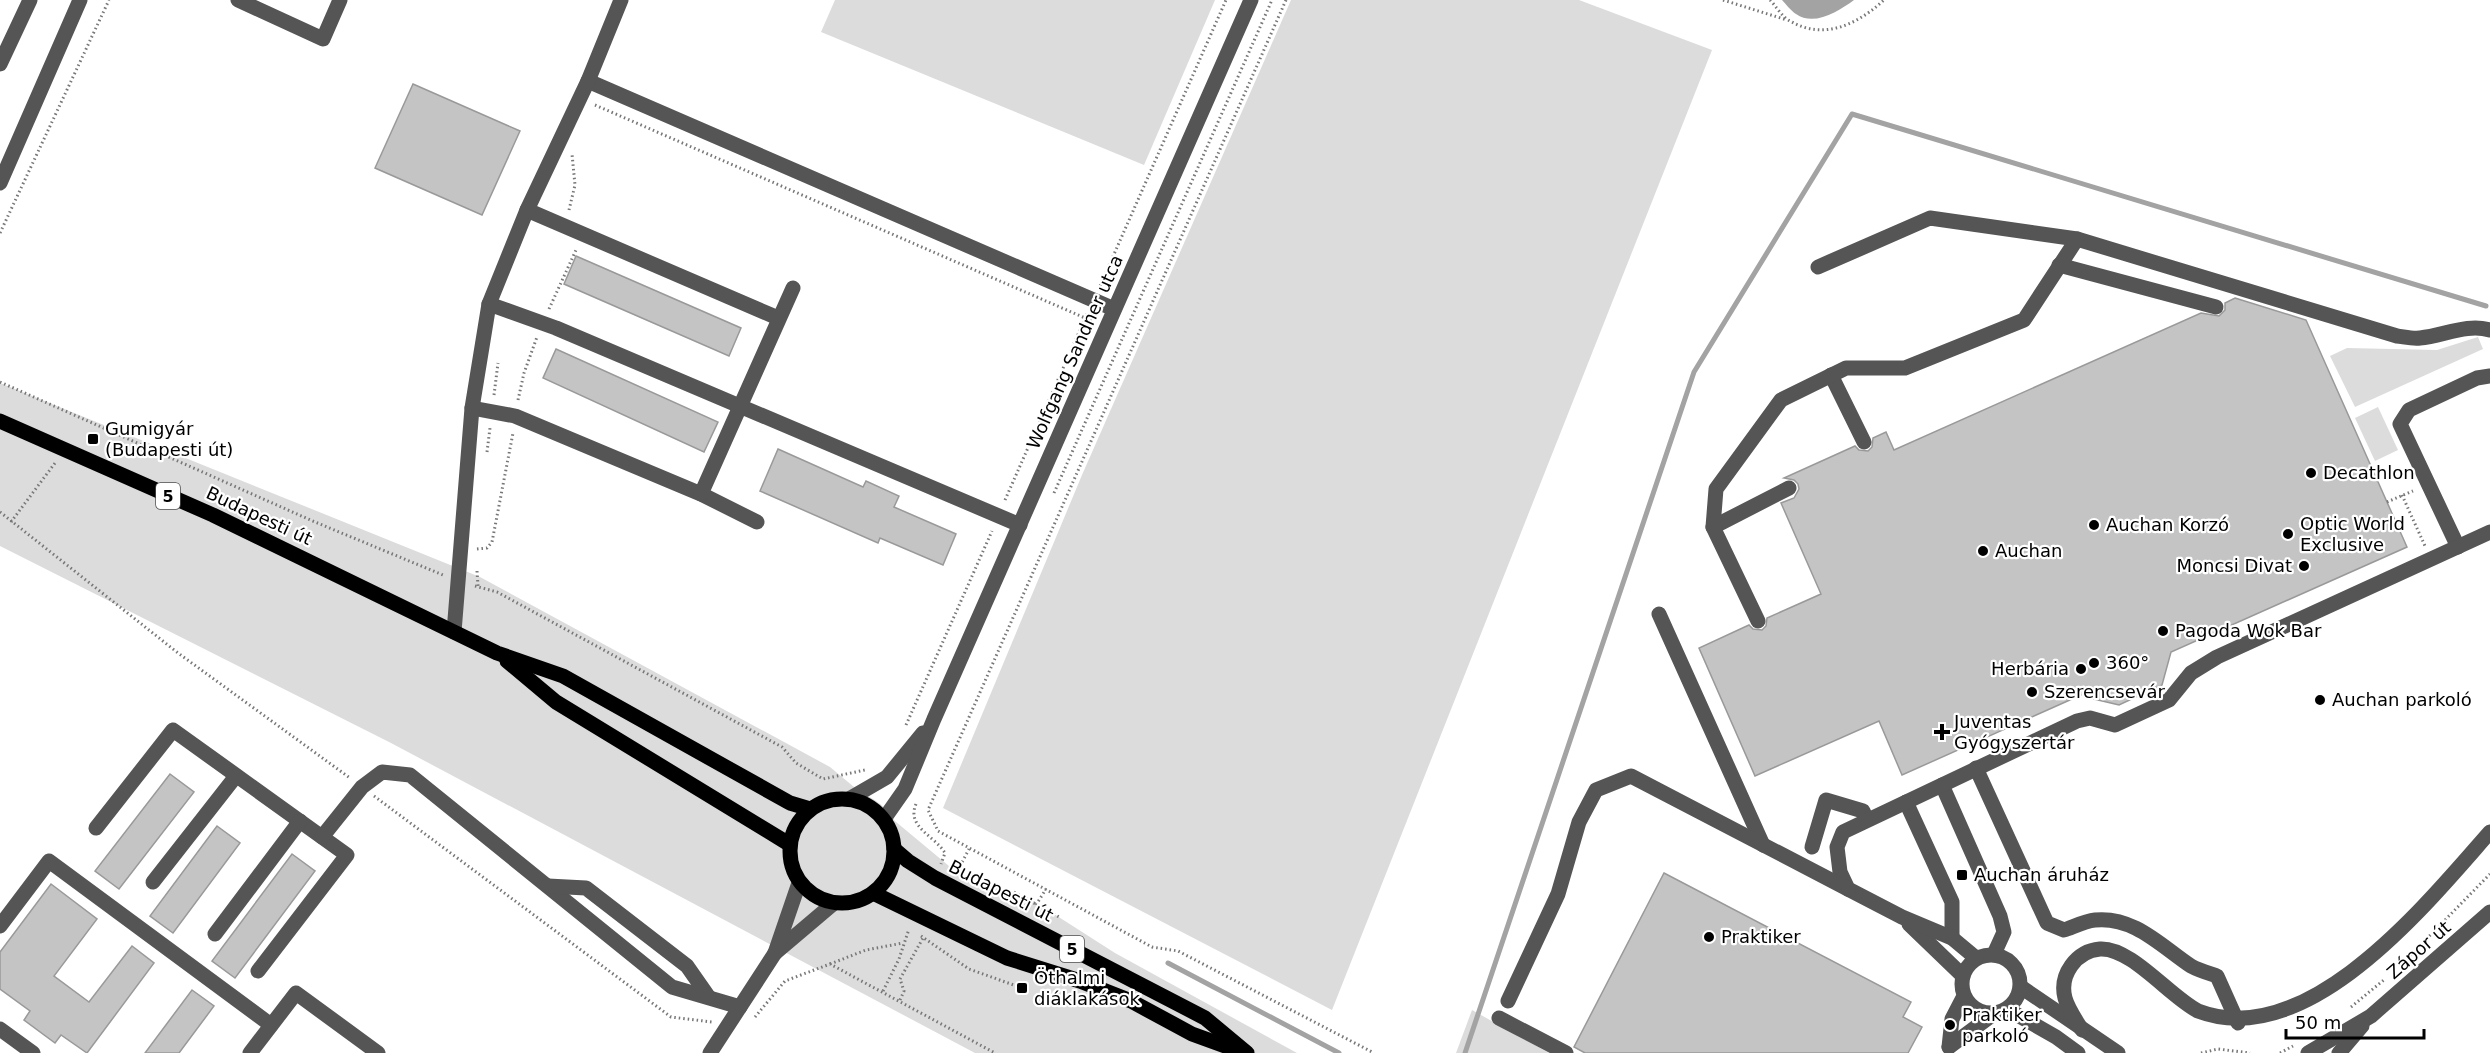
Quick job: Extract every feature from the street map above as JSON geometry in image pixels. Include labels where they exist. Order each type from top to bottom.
[{"type":"main road","name":"Budapesti út","points":[[0,421],[213,515],[497,653],[563,676],[790,803],[810,809]]},
{"type":"main road","name":"Budapesti út","points":[[497,653],[556,702],[789,844]]},
{"type":"main road","points":[[849,799],[868,806],[884,819],[891,833],[894,849],[889,874],[873,893],[855,902],[834,903],[815,896],[799,883],[790,864],[789,844],[796,824],[810,809],[828,800],[849,799]]},
{"type":"main road","name":"Budapesti út","points":[[894,849],[935,878],[1204,1018],[1246,1053]]},
{"type":"main road","name":"Budapesti út","points":[[873,893],[1007,958],[1080,981],[1131,1001],[1192,1035],[1246,1053]]},
{"type":"street","points":[[0,64],[30,0]]},
{"type":"street","points":[[0,183],[80,0]]},
{"type":"street","points":[[238,0],[323,39],[340,0]]},
{"type":"street","points":[[454,632],[472,408],[489,304],[527,210],[588,81],[621,0]]},
{"type":"street","name":"Wolfgang Sandner utca","points":[[884,819],[905,789],[1251,0]]},
{"type":"street","points":[[588,81],[1114,309]]},
{"type":"street","points":[[527,210],[778,318]]},
{"type":"street","points":[[1818,267],[1930,218],[2077,239],[2397,336],[2419,339],[2463,329],[2490,330]]},
{"type":"street","points":[[1758,621],[1713,526],[1716,489],[1781,400],[1846,368],[1905,368],[2024,320],[2077,239]]},
{"type":"street","points":[[2059,265],[2216,307]]},
{"type":"street","points":[[701,494],[793,288]]},
{"type":"street","points":[[489,304],[556,328],[1020,525]]},
{"type":"street","points":[[1832,375],[1864,442]]},
{"type":"street","points":[[2458,547],[2400,424],[2409,410],[2477,378],[2490,376]]},
{"type":"street","points":[[472,408],[515,416],[701,494],[757,522]]},
{"type":"street","points":[[1713,526],[1789,489]]},
{"type":"street","points":[[1791,860],[1867,820],[2077,721],[2090,718],[2115,725],[2169,700],[2191,673],[2217,657],[2490,532]]},
{"type":"street","points":[[1659,614],[1763,845]]},
{"type":"street","name":"Wolfgang Sandner utca","points":[[849,799],[887,777],[934,719]]},
{"type":"street","points":[[96,828],[172,730],[347,855],[258,971]]},
{"type":"street","points":[[1976,768],[2047,923],[2064,930],[2093,920],[2110,920],[2149,934],[2193,967],[2217,976],[2238,1023]]},
{"type":"street","points":[[322,837],[362,787],[382,772],[410,775],[672,987],[740,1007]]},
{"type":"street","points":[[153,882],[236,776]]},
{"type":"street","points":[[1508,1001],[1558,894],[1579,822],[1596,790],[1631,776],[1902,917],[1952,938],[1976,958]]},
{"type":"street","points":[[1942,785],[2000,916],[2004,932],[1994,954]]},
{"type":"street","points":[[1812,847],[1827,800],[1863,811],[1867,820]]},
{"type":"street","points":[[1906,802],[1952,902],[1952,938]]},
{"type":"street","points":[[215,934],[300,821]]},
{"type":"street","points":[[1843,832],[1837,847],[1840,872],[1848,889]]},
{"type":"street","points":[[2082,1030],[2065,996],[2067,971],[2078,958],[2094,950],[2103,949],[2120,953],[2197,1011],[2238,1023],[2272,1020],[2304,1008],[2359,971],[2394,941],[2490,832]]},
{"type":"street","points":[[0,926],[49,861],[271,1025]]},
{"type":"street","points":[[710,1053],[775,953],[799,883]]},
{"type":"street","points":[[548,886],[586,888],[687,966],[708,996]]},
{"type":"street","points":[[775,953],[834,903]]},
{"type":"street","name":"Zápor út","points":[[2339,1053],[2371,1016],[2490,912]]},
{"type":"street","points":[[1902,917],[1963,976]]},
{"type":"street","points":[[1952,1051],[2001,1011],[2017,1000],[2021,987],[2017,969],[2003,957],[1994,954],[1976,958],[1968,966],[1963,976],[1964,996],[1977,1010],[2001,1011],[2056,1036],[2078,1053]]},
{"type":"street","points":[[2021,987],[2118,1053]]},
{"type":"street","points":[[250,1053],[296,993],[378,1053]]},
{"type":"street","points":[[1952,1051],[1952,1019],[1964,996]]},
{"type":"street","name":"Zápor út","points":[[2308,1053],[2371,1016]]},
{"type":"street","points":[[1499,1018],[1566,1053]]},
{"type":"street","points":[[0,1029],[33,1053]]},
{"type":"path","points":[[0,233],[109,0]]},
{"type":"path","points":[[902,734],[1226,0]]},
{"type":"path","points":[[1053,495],[1272,0]]},
{"type":"path","points":[[1286,0],[928,810],[938,831],[969,849],[1152,947],[1178,951],[1374,1053]]},
{"type":"path","points":[[1723,0],[1808,28],[1841,29],[1861,19],[1884,0]]},
{"type":"path","points":[[1770,0],[1788,21]]},
{"type":"path","points":[[565,225],[575,185],[571,144]]},
{"type":"path","points":[[493,404],[499,357]]},
{"type":"path","points":[[0,382],[315,522],[458,581],[497,592],[782,747],[796,763],[823,779],[867,769]]},
{"type":"path","points":[[486,462],[490,427]]},
{"type":"path","points":[[11,522],[65,450]]},
{"type":"path","points":[[2387,502],[2428,484]]},
{"type":"path","points":[[475,545],[477,559]]},
{"type":"path","points":[[477,568],[478,587]]},
{"type":"path","points":[[920,797],[914,810],[917,825],[939,843],[945,853],[935,878]]},
{"type":"path","points":[[958,870],[969,849]]},
{"type":"path","points":[[2348,1009],[2410,957],[2490,874]]},
{"type":"path","points":[[1036,905],[1046,889]]},
{"type":"path","points":[[1014,892],[1061,918]]},
{"type":"path","points":[[917,914],[883,991],[995,1053]]},
{"type":"path","points":[[909,929],[969,969],[1022,988]]},
{"type":"path","points":[[900,1000],[904,991],[900,979],[924,937]]},
{"type":"path","points":[[830,964],[866,950],[903,943]]},
{"type":"path","points":[[2202,1053],[2218,1049],[2250,1053]]},
{"type":"shaded area","points":[[835,0],[1215,0],[1144,165],[821,32]]},
{"type":"shaded area","points":[[1291,0],[1579,0],[1712,50],[1332,1010],[943,808],[1082,475]]},
{"type":"shaded area","points":[[1782,0],[1854,0],[1834,13],[1811,19],[1796,14]]},
{"type":"shaded area","points":[[2478,337],[2483,349],[2355,407],[2330,356],[2347,348],[2437,350]]},
{"type":"shaded area","points":[[0,383],[480,577],[830,767],[961,876],[1029,898],[1115,953],[1297,1053],[975,1053],[391,743],[0,546]]},
{"type":"shaded area","points":[[2378,407],[2398,450],[2375,461],[2355,418]]},
{"type":"shaded area","points":[[1472,1010],[1549,1053],[1456,1053]]},
{"type":"building","points":[[413,84],[520,131],[482,215],[375,168]]},
{"type":"building","points":[[576,256],[741,328],[729,356],[564,284]]},
{"type":"building","name":"Auchan Korzó","points":[[2235,298],[2306,320],[2407,547],[2171,652],[2162,685],[2119,705],[2094,699],[2090,691],[1902,775],[1879,721],[1755,776],[1699,648],[1749,625],[1753,629],[1762,630],[1766,626],[1767,618],[1821,594],[1781,503],[1794,498],[1799,489],[1798,484],[1794,480],[1784,478],[1855,446],[1859,450],[1868,451],[1872,447],[1873,438],[1886,432],[1894,450],[2201,313],[2219,316],[2225,310],[2225,303]]},
{"type":"building","points":[[556,349],[718,422],[704,452],[543,378]]},
{"type":"building","points":[[778,449],[863,487],[866,481],[899,496],[894,507],[956,534],[943,565],[880,538],[878,543],[760,491]]},
{"type":"building","points":[[170,774],[194,792],[119,889],[95,871]]},
{"type":"building","points":[[217,826],[240,843],[173,933],[150,916]]},
{"type":"building","points":[[292,854],[315,871],[235,978],[212,961]]},
{"type":"building","name":"Praktiker","points":[[1664,873],[1911,1002],[1903,1017],[1922,1027],[1908,1053],[1585,1053],[1574,1047]]},
{"type":"building","points":[[51,884],[97,919],[54,976],[89,1002],[132,946],[154,963],[87,1053],[61,1035],[55,1043],[24,1020],[30,1011],[0,989],[0,952]]},
{"type":"building","points":[[192,990],[214,1006],[179,1053],[145,1053]]},
{"type":"waterway","points":[[1465,1053],[1694,372],[1852,114],[2486,306]]},
{"type":"waterway","points":[[1168,963],[1339,1053]]},
{"type":"place","name":"Gumigyár (Budapesti út)","points":[[93,439]]},
{"type":"place","name":"Decathlon","points":[[2311,473]]},
{"type":"place","name":"Auchan Korzó","points":[[2094,525]]},
{"type":"place","name":"Optic World Exclusive","points":[[2288,534]]},
{"type":"place","name":"Auchan","points":[[1983,551]]},
{"type":"place","name":"Moncsi Divat","points":[[2304,566]]},
{"type":"place","name":"Pagoda Wok Bar","points":[[2163,631]]},
{"type":"place","name":"360°","points":[[2094,663]]},
{"type":"place","name":"Herbária","points":[[2081,669]]},
{"type":"place","name":"Szerencsevár","points":[[2032,692]]},
{"type":"place","name":"Auchan parkoló","points":[[2320,700]]},
{"type":"place","name":"Juventas Gyógyszertár","points":[[1942,732]]},
{"type":"place","name":"Auchan áruház","points":[[1962,875]]},
{"type":"place","name":"Praktiker","points":[[1709,937]]},
{"type":"place","name":"Öthalmi diáklakások","points":[[1022,988]]},
{"type":"place","name":"Praktiker parkoló","points":[[1950,1025]]}]
